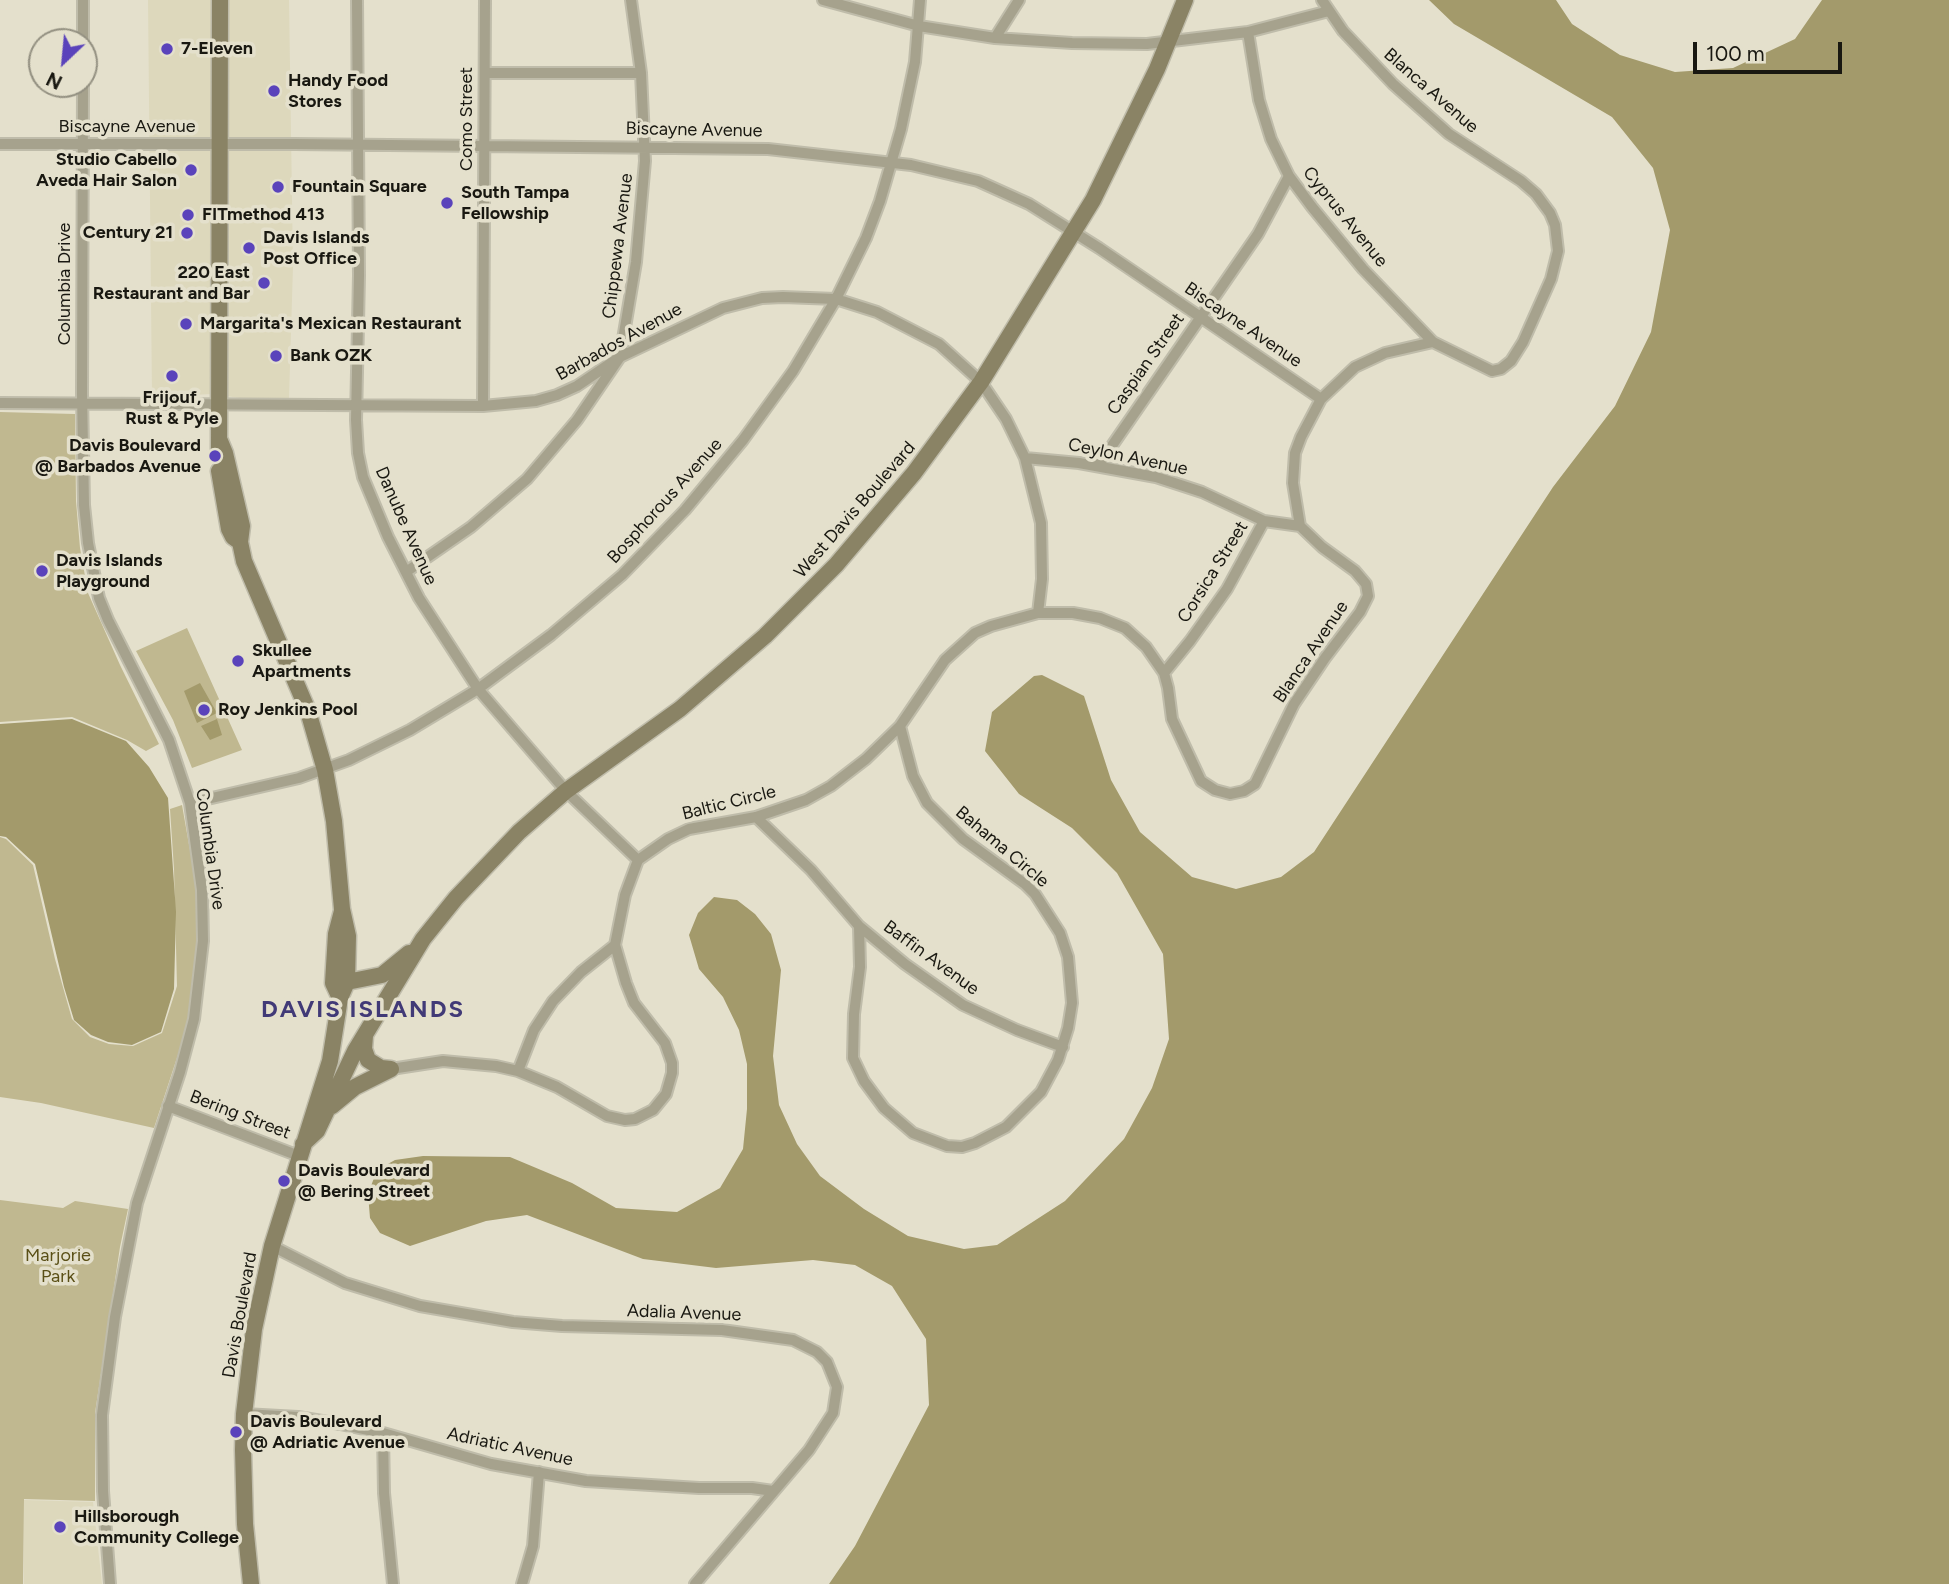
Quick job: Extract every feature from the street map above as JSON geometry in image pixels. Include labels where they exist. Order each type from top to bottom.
[{"type":"street","points":[[83,0],[83,28]]},
{"type":"street","points":[[220,0],[220,441],[242,526],[240,542],[259,599],[308,711],[325,770],[334,821],[342,909],[348,936],[347,982],[340,998]]},
{"type":"street","name":"Danube Avenue","points":[[358,0],[359,275],[356,405],[358,453],[363,477],[406,572],[434,624],[478,689],[566,791],[638,860]]},
{"type":"street","name":"Como Street","points":[[483,406],[485,0]]},
{"type":"street","name":"Chippewa Avenue","points":[[406,572],[471,527],[527,479],[577,420],[620,356],[636,262],[644,183],[641,73],[631,0]]},
{"type":"street","points":[[824,0],[919,26],[995,38],[1072,43],[1168,42],[1248,32],[1329,11]]},
{"type":"street","name":"Bosphorous Avenue","points":[[190,803],[248,792],[325,770],[410,730],[478,689],[551,635],[654,544],[715,476],[793,371],[836,299],[866,238],[892,162],[909,95],[920,0]]},
{"type":"street","points":[[995,38],[1019,0]]},
{"type":"street","name":"West Davis Boulevard","points":[[347,982],[382,975],[397,964],[423,939],[497,854],[566,791],[680,709],[756,644],[796,607],[889,505],[981,382],[1074,231],[1116,154],[1185,0]]},
{"type":"street","name":"Blanca Avenue","points":[[1322,0],[1368,58],[1412,102],[1449,134],[1521,181],[1536,194],[1550,213],[1555,225],[1558,251],[1552,279],[1532,325],[1513,358],[1501,369],[1492,370]]},
{"type":"street","name":"Cyprus Avenue","points":[[1248,32],[1259,100],[1275,148],[1289,176],[1363,270],[1433,342],[1492,370]]},
{"type":"street","points":[[485,73],[641,73]]},
{"type":"street","name":"Columbia Drive","points":[[83,98],[83,404],[87,531],[99,598],[112,631],[169,740],[190,803],[202,890],[203,941],[194,1019],[137,1203],[115,1317],[102,1415],[103,1491],[110,1584]]},
{"type":"street","name":"Biscayne Avenue","points":[[0,144],[485,145],[768,149],[892,162],[978,181],[1029,204],[1074,231],[1321,399]]},
{"type":"street","name":"Caspian Street","points":[[1098,466],[1258,234],[1289,176]]},
{"type":"street","name":"Barbados Avenue","points":[[0,402],[483,406],[536,401],[556,396],[577,386],[620,356],[681,326],[744,301],[783,297],[836,299],[877,312],[939,344],[981,382],[1006,419],[1025,458],[1041,523],[1042,579],[1038,613]]},
{"type":"street","points":[[1300,526],[1293,484],[1295,453],[1305,427],[1321,399],[1345,374],[1362,363],[1385,353],[1433,342]]},
{"type":"street","name":"Ceylon Avenue","points":[[1025,458],[1098,466],[1156,477],[1240,508],[1264,521],[1300,526]]},
{"type":"street","name":"Corsica Street","points":[[1164,673],[1227,589],[1264,521]]},
{"type":"street","name":"Blanca Avenue","points":[[1164,673],[1171,719],[1201,781],[1215,790],[1230,794],[1244,791],[1255,784],[1294,704],[1360,612],[1368,596],[1366,584],[1355,571],[1322,547],[1300,526]]},
{"type":"street","name":"Baltic Circle","points":[[638,860],[668,839],[689,829],[756,817],[806,800],[831,786],[866,759],[900,726],[945,660],[975,634],[1014,618],[1038,613],[1073,613],[1100,618],[1125,628],[1146,647],[1164,673]]},
{"type":"street","name":"Bahama Circle","points":[[859,926],[860,967],[854,1014],[853,1058],[864,1081],[884,1108],[914,1133],[947,1146],[962,1147],[986,1139],[1006,1127],[1034,1101],[1053,1071],[1063,1047],[1072,1003],[1068,957],[1060,933],[1044,905],[1025,884],[963,839],[927,803],[913,776],[900,726]]},
{"type":"street","points":[[756,817],[811,870],[859,926]]},
{"type":"street","points":[[366,1034],[364,1049],[368,1060],[381,1068],[391,1069],[443,1061],[474,1063],[518,1071],[557,1087],[600,1113],[615,1118],[635,1119],[644,1116],[660,1102],[673,1073],[665,1043],[635,1003],[615,945],[625,895],[638,860]]},
{"type":"street","points":[[340,998],[333,983],[336,934],[342,909]]},
{"type":"street","name":"Baffin Avenue","points":[[859,926],[905,964],[963,1005],[1017,1030],[1063,1047]]},
{"type":"street","name":"West Davis Boulevard","points":[[301,1150],[317,1131],[348,1066],[423,939]]},
{"type":"street","points":[[518,1071],[534,1030],[553,1001],[581,972],[615,945]]},
{"type":"street","name":"Davis Boulevard","points":[[251,1584],[245,1524],[244,1414],[254,1329],[272,1247],[301,1150],[322,1093],[340,998]]},
{"type":"street","points":[[328,1110],[355,1087],[391,1069]]},
{"type":"street","name":"Bering Street","points":[[168,1107],[301,1150]]},
{"type":"street","name":"Adalia Avenue","points":[[272,1247],[345,1283],[376,1294],[443,1310],[513,1322],[562,1326],[722,1330],[780,1337],[806,1345],[827,1362],[837,1387],[833,1413],[816,1441],[695,1584]]},
{"type":"street","name":"Adriatic Avenue","points":[[244,1414],[298,1417],[383,1433],[478,1461],[586,1481],[773,1491]]},
{"type":"street","points":[[383,1433],[384,1493],[393,1584]]},
{"type":"street","points":[[522,1584],[533,1546],[539,1472]]},
{"type":"shaded area","points":[[148,0],[289,0],[293,266],[289,398],[240,398],[212,394],[152,397]]},
{"type":"shaded area","points":[[1429,0],[1556,0],[1572,24],[1620,55],[1675,72],[1733,68],[1795,39],[1822,0],[1949,0],[1949,1584],[829,1584],[855,1546],[929,1405],[926,1339],[892,1286],[855,1265],[813,1260],[716,1268],[643,1259],[527,1215],[486,1221],[410,1246],[380,1233],[370,1218],[368,1194],[377,1170],[395,1160],[423,1156],[510,1157],[572,1183],[616,1208],[677,1212],[720,1188],[743,1149],[747,1109],[747,1064],[739,1030],[723,997],[699,969],[689,935],[698,913],[714,897],[737,900],[755,914],[771,934],[781,970],[773,1056],[779,1105],[797,1144],[820,1176],[864,1209],[908,1236],[964,1249],[997,1245],[1065,1201],[1124,1139],[1152,1088],[1169,1039],[1163,954],[1117,873],[1072,828],[1019,794],[985,751],[992,712],[1034,676],[1042,675],[1084,696],[1111,780],[1140,832],[1192,877],[1236,889],[1281,877],[1314,852],[1553,487],[1615,406],[1651,332],[1670,230],[1653,168],[1612,117],[1454,24]]},
{"type":"shaded area","points":[[200,683],[217,713],[197,723],[184,691]]},
{"type":"shaded area","points":[[72,719],[126,741],[149,767],[168,798],[176,912],[174,989],[161,1032],[132,1045],[108,1042],[91,1035],[74,1020],[35,864],[6,837],[0,836],[0,724]]},
{"type":"shaded area","points":[[217,719],[222,735],[210,740],[201,726]]},
{"type":"shaded area","name":"Hillsborough Community College","points":[[24,1500],[93,1502],[102,1584],[24,1584]]},
{"type":"green space","name":"Davis Islands Playground","points":[[0,412],[75,414],[76,501],[80,548],[88,593],[159,744],[146,751],[72,717],[0,722]]},
{"type":"green space","points":[[187,628],[242,750],[192,768],[173,720],[136,651]]},
{"type":"green space","points":[[182,805],[197,890],[198,939],[190,1018],[154,1128],[41,1103],[0,1097],[0,837],[6,839],[33,865],[72,1019],[90,1037],[109,1044],[133,1046],[162,1033],[177,986],[170,809]]},
{"type":"green space","name":"Marjorie Park","points":[[0,1200],[63,1208],[75,1201],[128,1209],[95,1413],[95,1501],[24,1499],[23,1584],[0,1584]]},
{"type":"place","name":"7-Eleven","points":[[167,49]]},
{"type":"place","name":"Handy Food Stores","points":[[274,91]]},
{"type":"place","name":"Studio Cabello Aveda Hair Salon","points":[[191,170]]},
{"type":"place","name":"Fountain Square","points":[[278,187]]},
{"type":"place","name":"South Tampa Fellowship","points":[[447,203]]},
{"type":"place","name":"FITmethod 413","points":[[188,215]]},
{"type":"place","name":"Century 21","points":[[187,233]]},
{"type":"place","name":"Davis Islands Post Office","points":[[249,248]]},
{"type":"place","name":"220 East Restaurant and Bar","points":[[264,283]]},
{"type":"place","name":"Margarita's Mexican Restaurant","points":[[186,324]]},
{"type":"place","name":"Bank OZK","points":[[276,356]]},
{"type":"place","name":"Frijouf, Rust & Pyle","points":[[172,376]]},
{"type":"place","name":"Davis Boulevard @ Barbados Avenue","points":[[215,456]]},
{"type":"place","name":"Davis Islands Playground","points":[[42,571]]},
{"type":"place","name":"Skullee Apartments","points":[[238,661]]},
{"type":"place","name":"Roy Jenkins Pool","points":[[204,710]]},
{"type":"place","name":"Davis Boulevard @ Bering Street","points":[[284,1181]]},
{"type":"place","name":"Davis Boulevard @ Adriatic Avenue","points":[[236,1432]]},
{"type":"place","name":"Hillsborough Community College","points":[[60,1527]]},
{"type":"district","name":"DAVIS ISLANDS","points":[[363,1010]]}]
